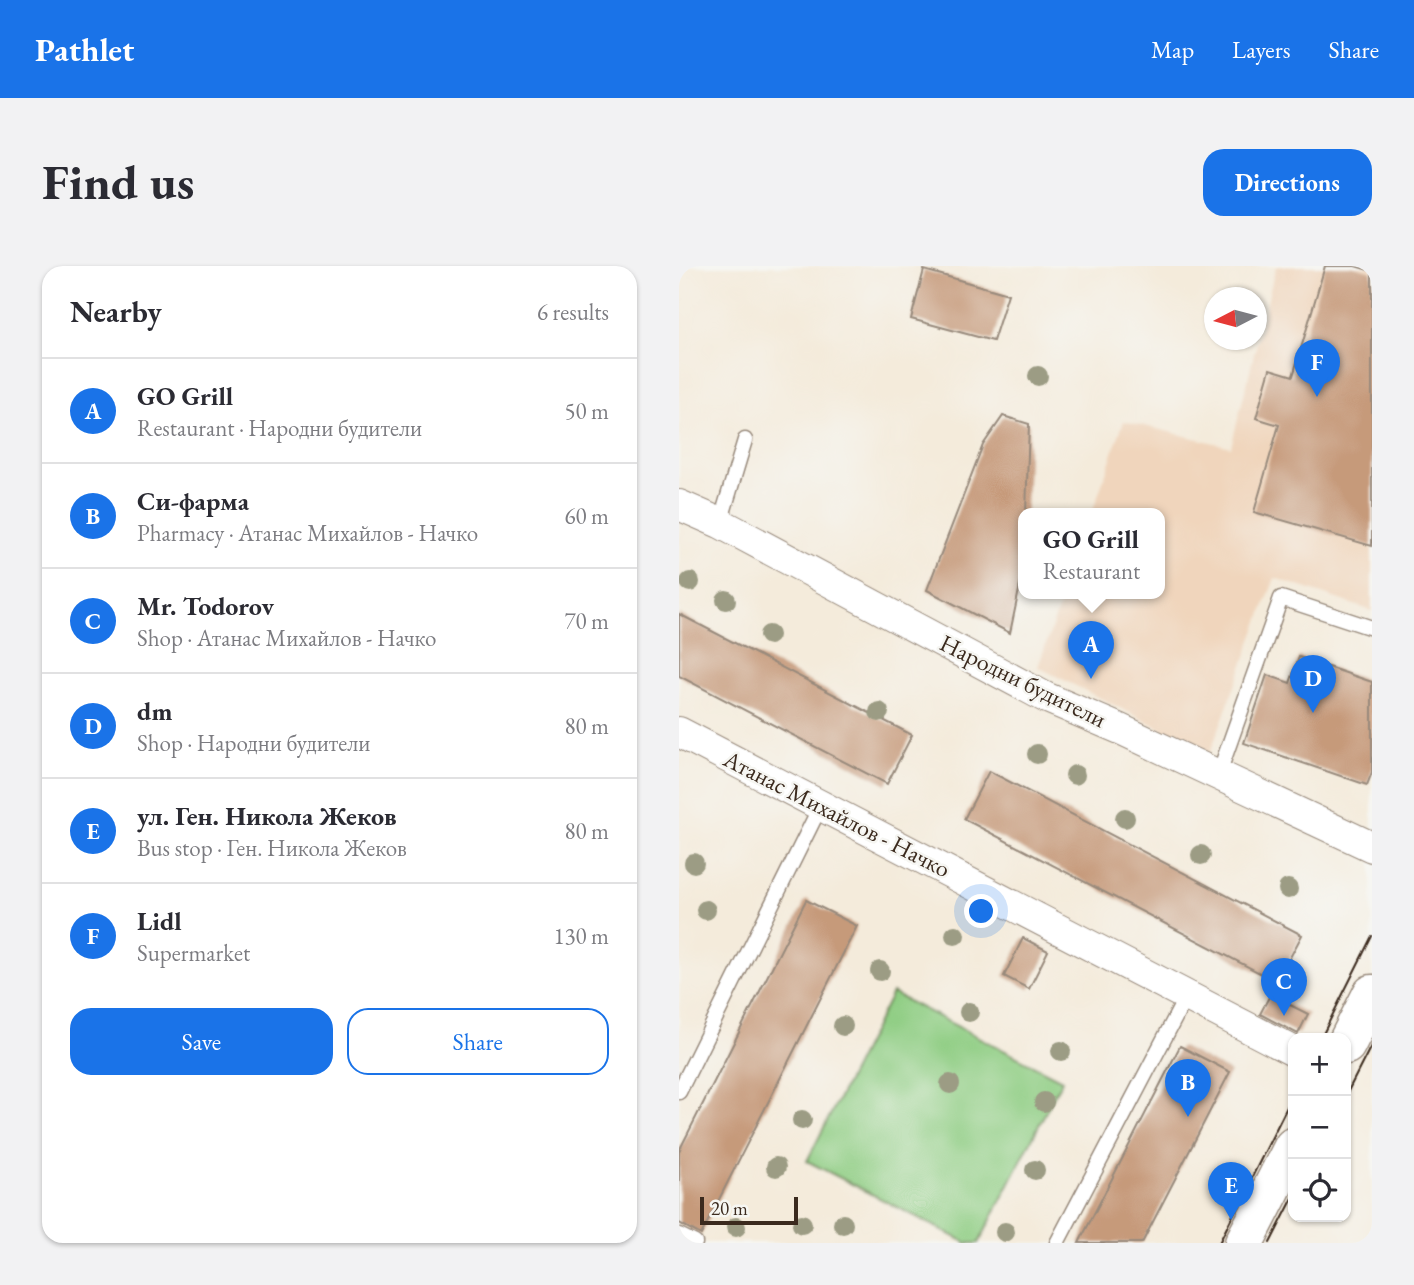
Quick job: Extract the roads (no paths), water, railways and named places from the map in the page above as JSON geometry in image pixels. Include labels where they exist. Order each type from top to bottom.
[{"type":"street","name":"Народни будители","points":[[679,505],[720,523],[1045,697],[1120,729],[1372,847]]},
{"type":"street","name":"Атанас Михайлов - Начко","points":[[679,732],[1288,1048]]},
{"type":"street","points":[[1351,1035],[1372,995]]},
{"type":"street","points":[[1244,1243],[1288,1157]]},
{"type":"lane","points":[[720,523],[745,440]]},
{"type":"lane","points":[[1218,776],[1281,598],[1372,628]]},
{"type":"lane","points":[[679,1091],[821,805]]},
{"type":"lane","points":[[1057,1243],[1187,995]]},
{"type":"lane","points":[[679,1235],[695,1243]]},
{"type":"tram line","points":[[1324,1033],[1372,936]]},
{"type":"tram line","points":[[1351,1085],[1372,1044]]},
{"type":"tram line","points":[[1219,1243],[1292,1096]]},
{"type":"tram line","points":[[1270,1243],[1288,1208]]},
{"type":"place","name":"Lidl","points":[[1317,397]]},
{"type":"place","name":"GO Grill","points":[[1091,679]]},
{"type":"place","name":"dm","points":[[1313,713]]},
{"type":"place","name":"Mr. Todorov","points":[[1284,1016]]},
{"type":"place","name":"Си-фарма","points":[[1188,1117]]},
{"type":"place","name":"ул. Ген. Никола Жеков","points":[[1231,1220]]}]
